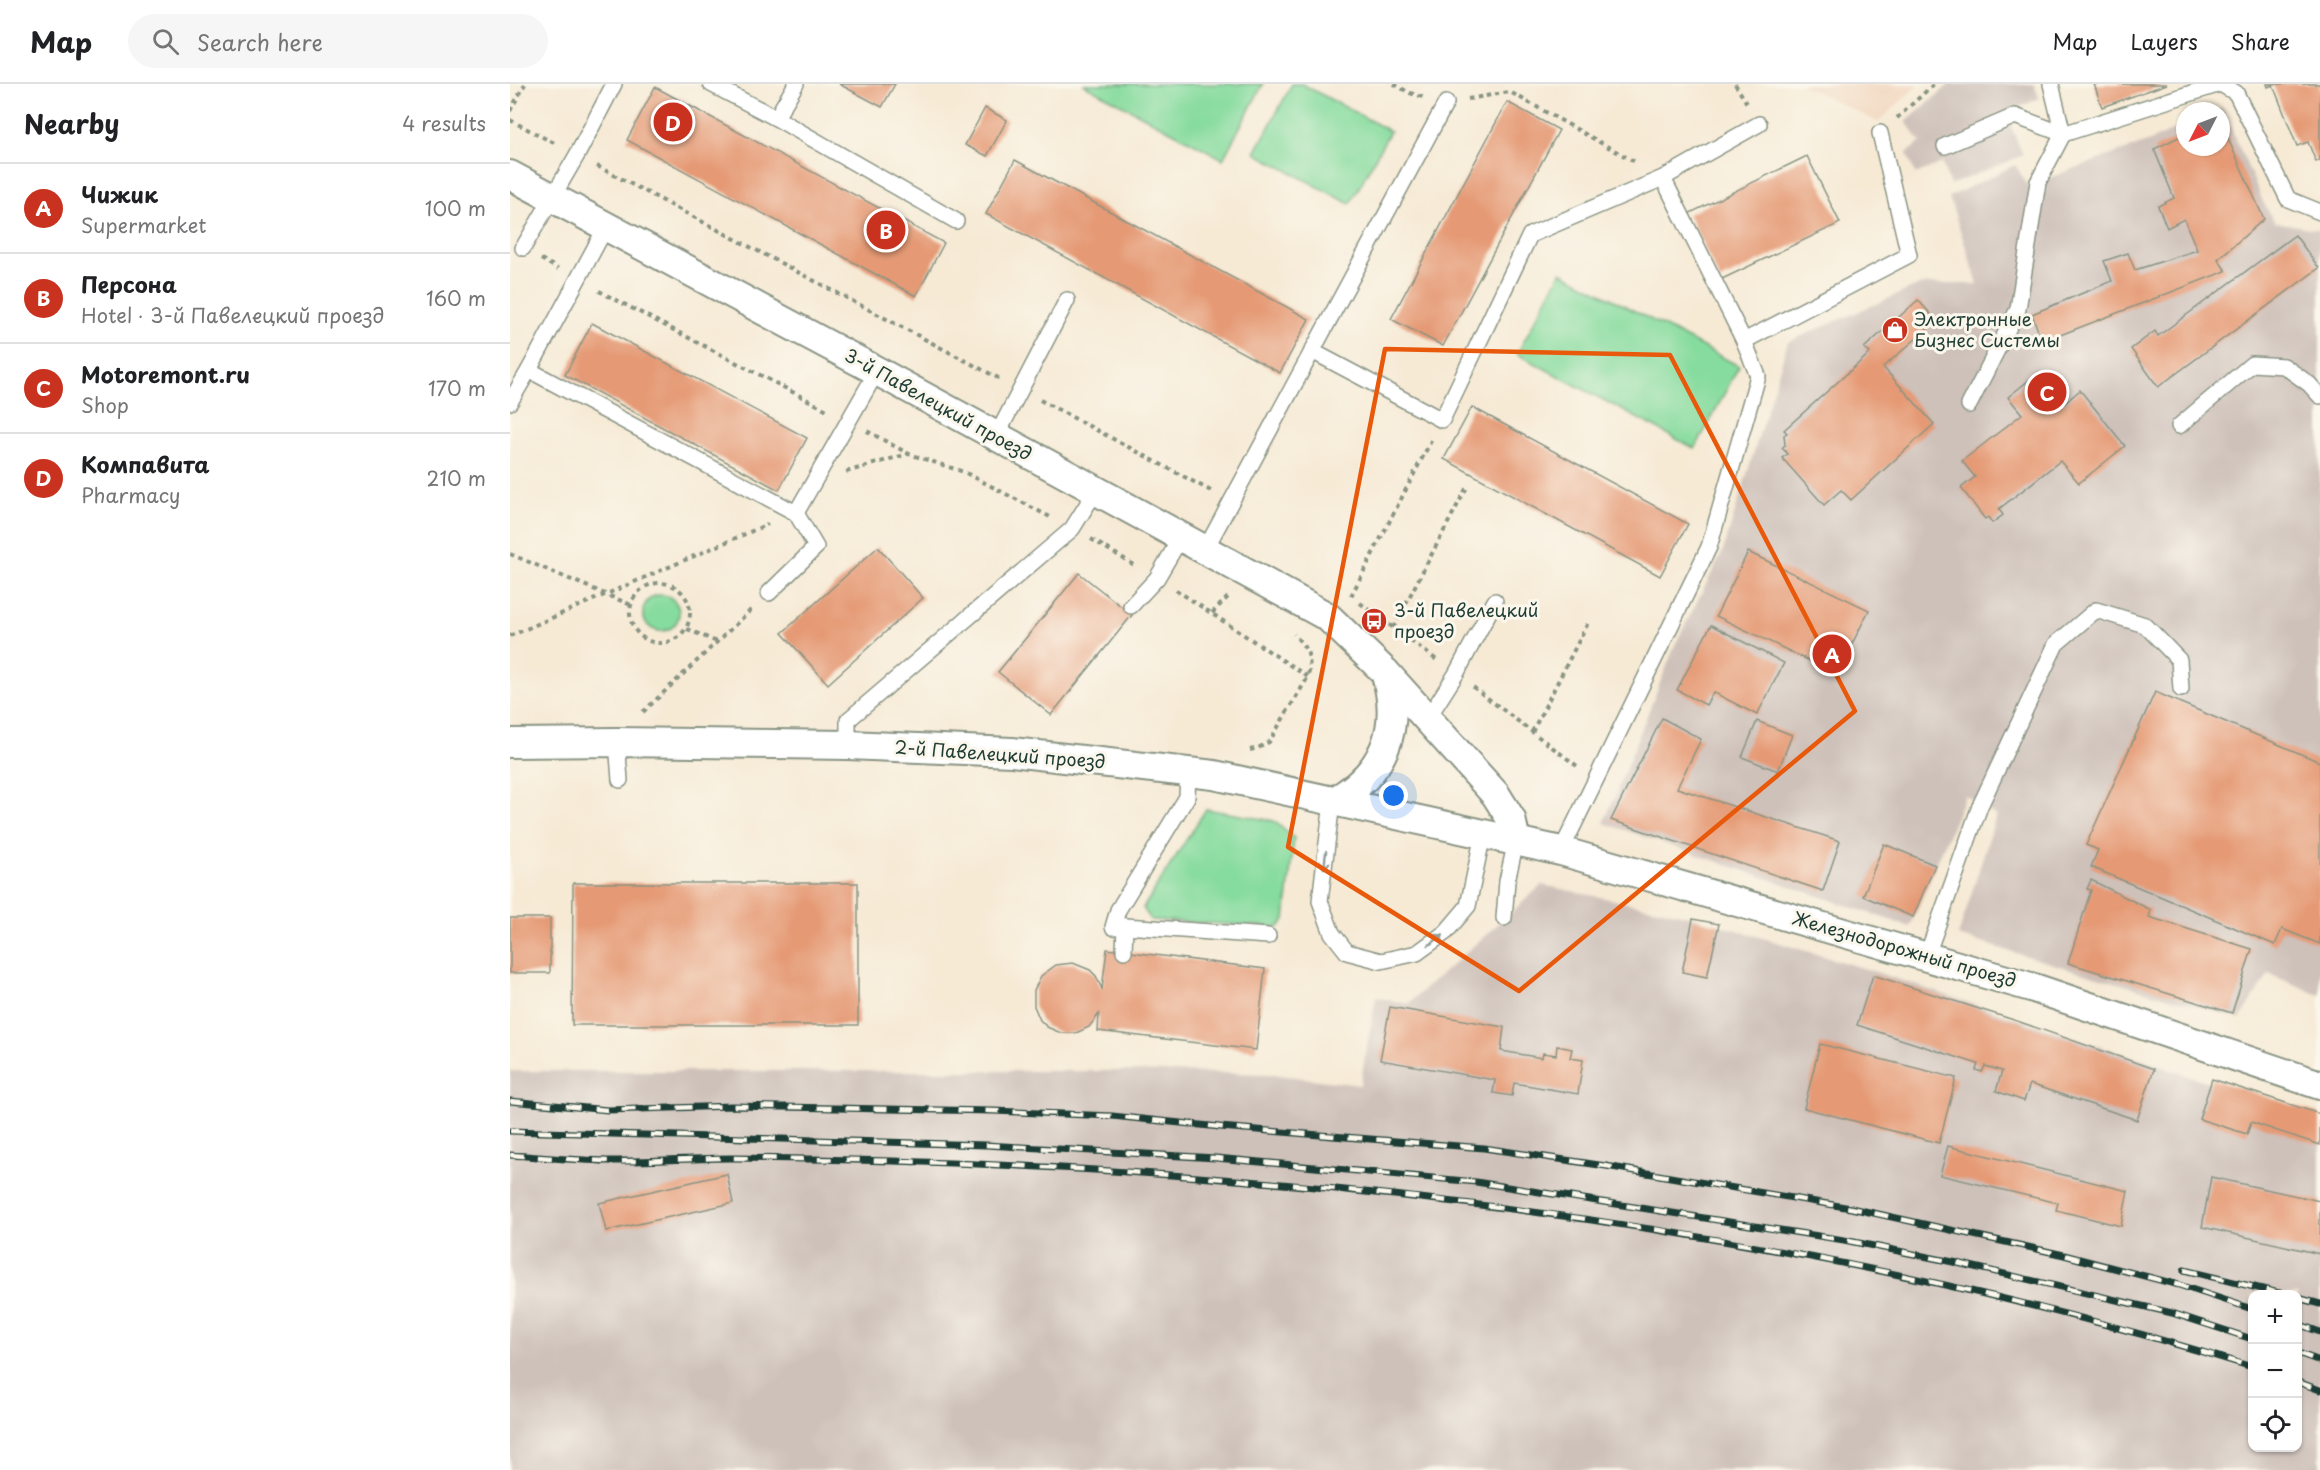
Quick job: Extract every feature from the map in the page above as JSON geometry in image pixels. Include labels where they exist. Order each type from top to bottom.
[{"type":"street","name":"3-й Павелецкий проезд","points":[[510,175],[877,371],[1095,492],[1328,617],[1385,672],[1496,795],[1511,819],[1516,841]]},
{"type":"street","points":[[1332,802],[1351,792],[1367,777],[1389,736],[1393,715],[1390,689],[1385,672]]},
{"type":"street","name":"2-й Павелецкий проезд","points":[[510,743],[848,745],[1012,752],[1188,771],[1483,834]]},
{"type":"street","name":"Железнодорожный проезд","points":[[1483,834],[1561,851],[1927,955],[2034,988],[2320,1085]]},
{"type":"lane","points":[[523,248],[577,155],[614,84]]},
{"type":"lane","points":[[711,84],[776,118],[956,221]]},
{"type":"lane","points":[[776,118],[796,84]]},
{"type":"lane","points":[[1969,405],[2018,309],[2038,182],[2063,134],[2050,84]]},
{"type":"lane","points":[[1945,146],[2014,116],[2063,134],[2201,87],[2221,84],[2236,93],[2288,199],[2320,212]]},
{"type":"lane","points":[[1131,606],[1193,544],[1230,501],[1446,103]]},
{"type":"lane","points":[[1312,351],[1442,420],[1530,235],[1664,178],[1759,124]]},
{"type":"lane","points":[[1744,341],[1909,255],[1880,133]]},
{"type":"lane","points":[[1561,851],[1709,548],[1758,376],[1744,341],[1664,178]]},
{"type":"lane","points":[[510,402],[606,227]]},
{"type":"lane","points":[[996,436],[1068,300]]},
{"type":"lane","points":[[2179,426],[2252,364],[2284,366],[2310,384],[2320,396]]},
{"type":"lane","points":[[529,370],[796,513],[816,547],[769,593]]},
{"type":"lane","points":[[796,513],[877,371]]},
{"type":"lane","points":[[848,745],[848,720],[1072,529],[1095,492]]},
{"type":"lane","points":[[1428,718],[1456,675],[1495,600]]},
{"type":"lane","points":[[1927,955],[1980,806],[2056,644],[2096,610],[2145,625],[2179,660],[2181,689]]},
{"type":"lane","points":[[617,742],[620,780]]},
{"type":"lane","points":[[1188,771],[1187,797],[1118,910],[1113,927],[1268,936]]},
{"type":"lane","points":[[1332,802],[1320,901],[1332,933],[1347,952],[1381,961],[1417,953],[1446,932],[1468,906],[1483,834]]},
{"type":"lane","points":[[1504,918],[1507,881],[1516,841]]},
{"type":"lane","points":[[1124,951],[1125,926]]},
{"type":"path","points":[[510,111],[525,84]]},
{"type":"path","points":[[1394,84],[1410,93],[1446,103],[1510,92],[1664,178]]},
{"type":"path","points":[[1880,133],[1934,84]]},
{"type":"path","points":[[510,120],[1230,501]]},
{"type":"path","points":[[523,248],[577,280],[848,420]]},
{"type":"path","points":[[1351,596],[1442,420]]},
{"type":"path","points":[[812,482],[909,454]]},
{"type":"path","points":[[1393,628],[1468,485]]},
{"type":"path","points":[[510,636],[796,513]]},
{"type":"path","points":[[510,554],[631,605]]},
{"type":"path","points":[[663,583],[672,585],[688,599],[691,609],[687,629],[680,637],[660,644],[641,637],[631,621],[631,605],[637,594],[645,587],[663,583]]},
{"type":"path","points":[[1342,591],[1596,780]]},
{"type":"path","points":[[638,717],[769,593]]},
{"type":"path","points":[[1212,613],[1229,596],[1238,602]]},
{"type":"path","points":[[1532,732],[1588,623]]},
{"type":"path","points":[[1243,751],[1258,748],[1269,742],[1308,677],[1309,652],[1294,634],[1285,628]]},
{"type":"path","points":[[687,629],[717,642]]},
{"type":"highlighted area","points":[[1385,349],[1670,355],[1855,711],[1519,991],[1288,847]]},
{"type":"shaded area","points":[[1800,84],[1919,84],[1878,122]]},
{"type":"shaded area","points":[[1950,84],[2034,84],[2039,98],[2006,114],[2023,155],[1950,185],[1942,163],[1915,174],[1907,153],[1921,142],[1906,122]]},
{"type":"shaded area","points":[[2230,126],[2264,204],[2275,222],[2320,230],[2320,995],[2269,974],[2240,1019],[1958,936],[1996,816],[1965,795],[1910,927],[1604,823],[1676,643],[1723,551],[1788,342],[1922,284],[1978,284],[1949,197],[2015,165],[2029,187],[2176,129],[2176,156],[2230,156]]},
{"type":"shaded area","points":[[1542,885],[1686,915],[1876,972],[2320,1119],[2320,1470],[510,1470],[510,1071],[1122,1071],[1270,1074],[1360,1085],[1376,997],[1408,1004]]},
{"type":"green space","points":[[1083,84],[1263,84],[1223,159]]},
{"type":"green space","points":[[1292,84],[1302,84],[1390,131],[1350,204],[1255,153]]},
{"type":"green space","points":[[1561,272],[1739,366],[1695,449],[1517,354]]},
{"type":"green space","points":[[661,595],[674,600],[679,613],[674,626],[661,631],[648,626],[643,613],[648,600]]},
{"type":"green space","points":[[1206,809],[1274,821],[1294,838],[1285,920],[1279,927],[1151,920],[1143,908]]},
{"type":"building","points":[[839,84],[895,84],[882,107]]},
{"type":"building","points":[[2094,84],[2167,84],[2102,107]]},
{"type":"building","points":[[2267,84],[2320,84],[2320,160],[2316,162],[2308,142],[2297,146],[2273,85],[2268,87]]},
{"type":"building","points":[[655,87],[944,243],[916,296],[627,140]]},
{"type":"building","points":[[1507,102],[1559,130],[1443,346],[1391,319]]},
{"type":"building","points":[[985,108],[1007,120],[987,156],[965,145]]},
{"type":"building","points":[[2176,138],[2176,156],[2230,156],[2230,143],[2264,219],[2218,259],[2226,271],[2042,342],[2032,314],[2112,281],[2104,261],[2128,253],[2135,270],[2197,250],[2184,219],[2167,228],[2158,206],[2174,198],[2154,149]]},
{"type":"building","points":[[1807,156],[1840,223],[1720,280],[1688,214]]},
{"type":"building","points":[[1015,160],[1309,319],[1280,373],[986,214]]},
{"type":"building","points":[[2295,235],[2319,268],[2158,387],[2131,349],[2155,331],[2158,336]]},
{"type":"building","points":[[1918,300],[1937,321],[1883,367],[1934,424],[1851,500],[1841,490],[1824,505],[1782,458],[1788,454],[1782,448],[1785,445],[1784,435],[1787,433],[1784,430],[1870,353],[1864,348]]},
{"type":"building","points":[[592,323],[807,438],[779,490],[565,375]]},
{"type":"building","points":[[2039,372],[2065,403],[2080,390],[2125,446],[2079,483],[2060,461],[1999,509],[2003,515],[1992,523],[1988,517],[1985,519],[1961,488],[1975,477],[1962,461],[2022,414],[2008,397]]},
{"type":"building","points":[[1472,407],[1688,524],[1660,576],[1444,459]]},
{"type":"building","points":[[878,547],[923,598],[828,684],[782,633]]},
{"type":"building","points":[[1748,552],[1869,610],[1837,674],[1716,616]]},
{"type":"building","points":[[1079,573],[1132,615],[1051,715],[998,672]]},
{"type":"building","points":[[1711,625],[1784,663],[1757,715],[1713,692],[1706,705],[1677,690]]},
{"type":"building","points":[[2155,692],[2320,762],[2320,944],[2282,929],[2275,945],[2091,867],[2098,850],[2086,845]]},
{"type":"building","points":[[1662,718],[1701,739],[1677,788],[1840,841],[1823,891],[1611,820]]},
{"type":"building","points":[[1757,721],[1792,735],[1778,771],[1742,757]]},
{"type":"building","points":[[1884,844],[1935,865],[1913,917],[1863,896]]},
{"type":"building","points":[[2091,880],[2151,910],[2149,917],[2252,949],[2232,1013],[2068,963],[2091,890],[2087,889]]},
{"type":"building","points":[[573,883],[858,883],[858,1025],[572,1025]]},
{"type":"building","points":[[510,918],[550,918],[550,973],[510,973]]},
{"type":"building","points":[[1693,919],[1719,924],[1707,977],[1682,972]]},
{"type":"building","points":[[1107,949],[1265,969],[1256,1050],[1098,1031],[1099,1014],[1089,1027],[1076,1033],[1061,1033],[1047,1027],[1040,1020],[1034,1006],[1034,990],[1041,976],[1056,965],[1073,963],[1090,970],[1096,976],[1102,989]]},
{"type":"building","points":[[1873,975],[2017,1021],[2154,1069],[2137,1120],[2030,1084],[2024,1101],[1996,1091],[2002,1071],[1985,1066],[1982,1072],[1976,1070],[1978,1064],[1857,1025]]},
{"type":"building","points":[[1390,1007],[1504,1027],[1501,1051],[1542,1058],[1543,1053],[1556,1055],[1557,1046],[1572,1049],[1570,1058],[1583,1060],[1578,1094],[1514,1083],[1512,1096],[1493,1093],[1495,1080],[1380,1060]]},
{"type":"building","points":[[1820,1044],[1956,1078],[1939,1143],[1804,1108]]},
{"type":"building","points":[[2212,1079],[2320,1114],[2320,1145],[2251,1122],[2247,1134],[2199,1119]]},
{"type":"building","points":[[1948,1146],[2128,1191],[2121,1226],[2056,1210],[2058,1203],[1940,1175]]},
{"type":"building","points":[[727,1174],[733,1203],[606,1231],[599,1203]]},
{"type":"building","points":[[2211,1177],[2320,1201],[2320,1254],[2202,1227]]},
{"type":"railway","points":[[510,1101],[608,1110],[732,1106],[993,1111],[1112,1116],[1484,1148],[1606,1166],[1851,1208],[2064,1255],[2179,1285],[2248,1308]]},
{"type":"railway","points":[[510,1131],[986,1145],[1216,1158],[1476,1182],[1844,1240],[1953,1262],[2172,1313],[2248,1338]]},
{"type":"railway","points":[[510,1155],[607,1161],[716,1158],[922,1162],[1112,1171],[1401,1196],[1545,1213],[1688,1235],[1831,1261],[1973,1291],[2113,1327],[2248,1366]]},
{"type":"railway","points":[[2184,1270],[2266,1290]]},
{"type":"railway","points":[[2302,1299],[2320,1304]]},
{"type":"railway","points":[[2302,1325],[2320,1332]]},
{"type":"railway","points":[[2302,1354],[2320,1361]]},
{"type":"railway","points":[[2302,1383],[2320,1390]]},
{"type":"place","name":"Компавита","points":[[673,122]]},
{"type":"place","name":"Персона","points":[[886,230]]},
{"type":"place","name":"Электронные Бизнес Системы","points":[[1895,330]]},
{"type":"place","name":"Motoremont.ru","points":[[2047,392]]},
{"type":"place","name":"3-й Павелецкий проезд","points":[[1374,621]]},
{"type":"place","name":"Чижик","points":[[1832,654]]}]
